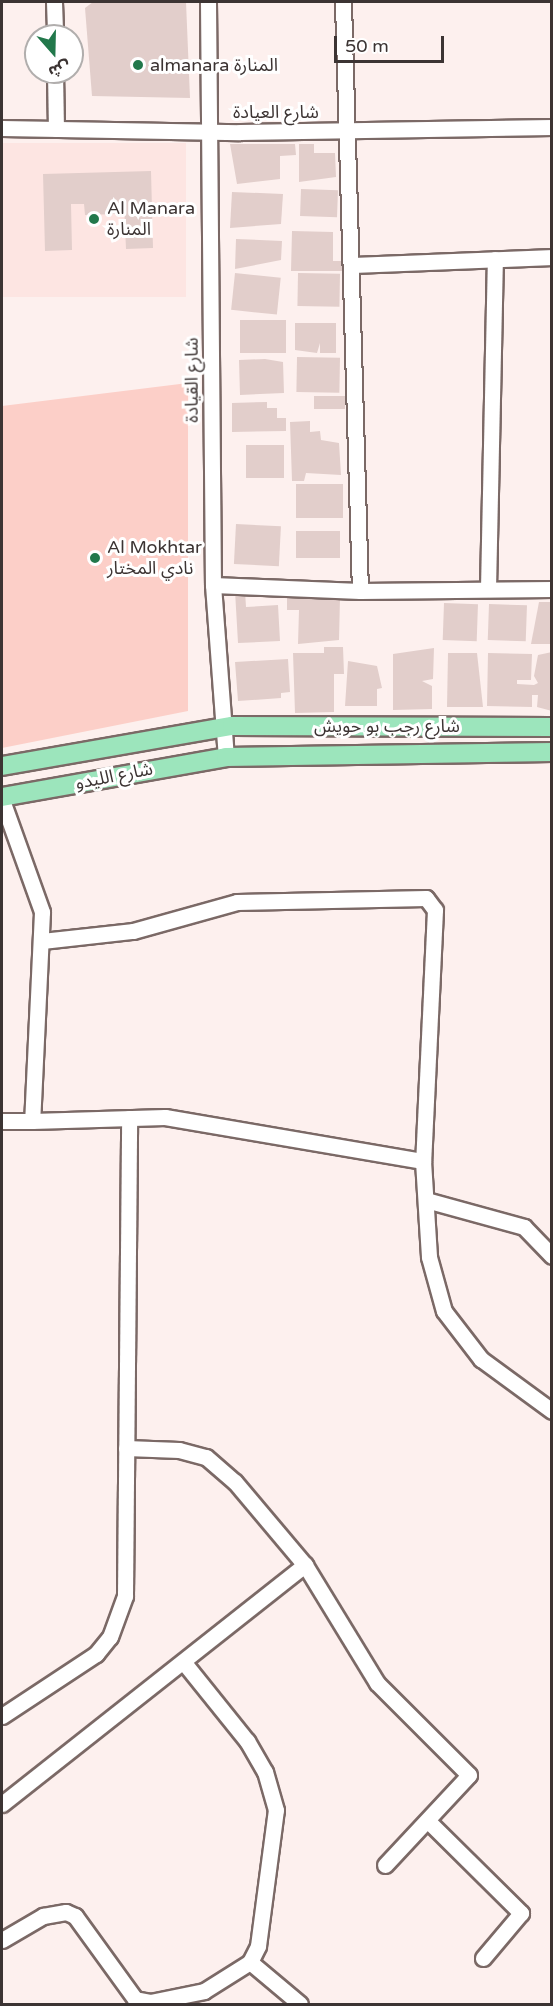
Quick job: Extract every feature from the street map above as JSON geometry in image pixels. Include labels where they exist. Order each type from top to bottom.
[{"type":"main road","name":"شارع رجب بو حويش","points":[[222,728],[552,727]]},
{"type":"main road","name":"شارع الليدو","points":[[2,766],[222,728]]},
{"type":"main road","name":"شارع رجب بو حويش","points":[[226,757],[552,752]]},
{"type":"main road","name":"شارع الليدو","points":[[2,798],[226,757]]},
{"type":"street","points":[[54,2],[55,24]]},
{"type":"street","name":"شارع القيادة","points":[[208,2],[213,585],[222,728],[226,757]]},
{"type":"street","points":[[343,2],[354,265],[360,591]]},
{"type":"street","points":[[55,84],[56,129]]},
{"type":"street","name":"شارع العيادة","points":[[2,128],[210,131],[552,127]]},
{"type":"street","points":[[354,265],[552,258]]},
{"type":"street","points":[[488,588],[495,259]]},
{"type":"street","points":[[213,585],[360,591],[552,589]]},
{"type":"street","points":[[2,798],[35,882],[42,941],[35,984],[32,1121]]},
{"type":"street","points":[[42,941],[147,928],[237,902],[426,898],[435,910],[423,1161],[429,1257],[444,1311],[482,1359],[550,1410]]},
{"type":"street","points":[[2,1121],[165,1117],[423,1161]]},
{"type":"street","points":[[2,1716],[96,1654],[110,1637],[125,1596],[129,1118]]},
{"type":"street","points":[[426,1200],[524,1227],[552,1256]]},
{"type":"street","points":[[126,1448],[179,1450],[206,1457],[305,1565],[377,1683],[469,1775],[385,1865]]},
{"type":"street","points":[[2,1804],[185,1664],[305,1565]]},
{"type":"street","points":[[2,1940],[43,1916],[66,1912],[75,1916],[135,1999],[150,2002],[204,1991],[250,1962],[258,1946],[276,1810],[265,1772],[247,1741],[185,1664]]},
{"type":"street","points":[[428,1821],[521,1913],[483,1958]]},
{"type":"street","points":[[250,1962],[300,2004]]},
{"type":"shaded area","name":"Al Manara المنارة","points":[[2,143],[186,143],[186,297],[2,297]]},
{"type":"shaded area","name":"Al Mokhtar نادي المختار","points":[[188,383],[188,711],[2,748],[2,406]]},
{"type":"building","name":"almanara المنارة","points":[[93,2],[186,2],[190,98],[92,96],[85,8]]},
{"type":"building","points":[[230,144],[295,144],[296,155],[280,156],[280,179],[237,184]]},
{"type":"building","points":[[299,144],[314,144],[314,153],[335,153],[336,177],[299,182]]},
{"type":"building","points":[[151,171],[153,248],[126,249],[124,203],[114,203],[115,214],[85,215],[84,204],[71,204],[72,250],[45,251],[43,174]]},
{"type":"building","points":[[301,189],[338,190],[337,217],[300,216]]},
{"type":"building","points":[[232,192],[283,194],[281,224],[230,228]]},
{"type":"building","points":[[292,231],[333,232],[333,261],[344,261],[344,271],[291,271]]},
{"type":"building","points":[[236,239],[282,241],[281,260],[235,269]]},
{"type":"building","points":[[235,273],[281,278],[277,315],[231,310]]},
{"type":"building","points":[[298,273],[340,274],[339,307],[297,306]]},
{"type":"building","points":[[240,320],[286,320],[286,353],[240,353]]},
{"type":"building","points":[[295,323],[336,323],[336,353],[320,353],[320,343],[317,353],[295,350]]},
{"type":"building","points":[[297,357],[340,358],[339,393],[296,392]]},
{"type":"building","points":[[265,359],[283,362],[284,393],[240,395],[239,360]]},
{"type":"building","points":[[314,396],[345,396],[345,409],[314,409]]},
{"type":"building","points":[[267,402],[267,408],[277,408],[277,418],[286,418],[286,431],[232,432],[232,403]]},
{"type":"building","points":[[310,421],[310,432],[320,431],[321,440],[339,443],[341,475],[306,473],[304,481],[292,481],[290,422]]},
{"type":"building","points":[[246,445],[284,445],[284,478],[246,478]]},
{"type":"building","points":[[296,484],[343,484],[343,518],[296,518]]},
{"type":"building","points":[[236,524],[281,526],[279,566],[234,564]]},
{"type":"building","points":[[296,531],[340,531],[340,558],[296,558]]},
{"type":"building","points":[[235,591],[245,591],[246,607],[278,605],[280,641],[238,643]]},
{"type":"building","points":[[287,591],[299,591],[299,598],[340,598],[339,640],[298,644],[299,610],[287,610]]},
{"type":"building","points":[[539,602],[552,602],[552,644],[531,644]]},
{"type":"building","points":[[444,603],[478,604],[477,641],[443,640]]},
{"type":"building","points":[[489,604],[527,605],[526,641],[488,640]]},
{"type":"building","points":[[324,647],[343,647],[344,674],[334,674],[334,712],[295,713],[293,653],[324,653]]},
{"type":"building","points":[[434,648],[433,679],[422,681],[432,686],[432,709],[393,710],[393,654]]},
{"type":"building","points":[[552,652],[552,711],[537,707],[538,695],[532,695],[532,707],[487,706],[488,653],[532,654],[531,680],[517,680],[517,684],[534,685],[538,683],[534,676],[538,655]]},
{"type":"building","points":[[448,653],[477,653],[483,707],[447,707]]},
{"type":"building","points":[[288,659],[290,692],[281,693],[281,698],[238,701],[235,662]]},
{"type":"building","points":[[348,661],[377,666],[382,688],[377,689],[377,706],[345,706]]},
{"type":"place","name":"almanara المنارة","points":[[138,65]]},
{"type":"place","name":"Al Manara المنارة","points":[[94,219]]},
{"type":"place","name":"Al Mokhtar نادي المختار","points":[[95,558]]}]
